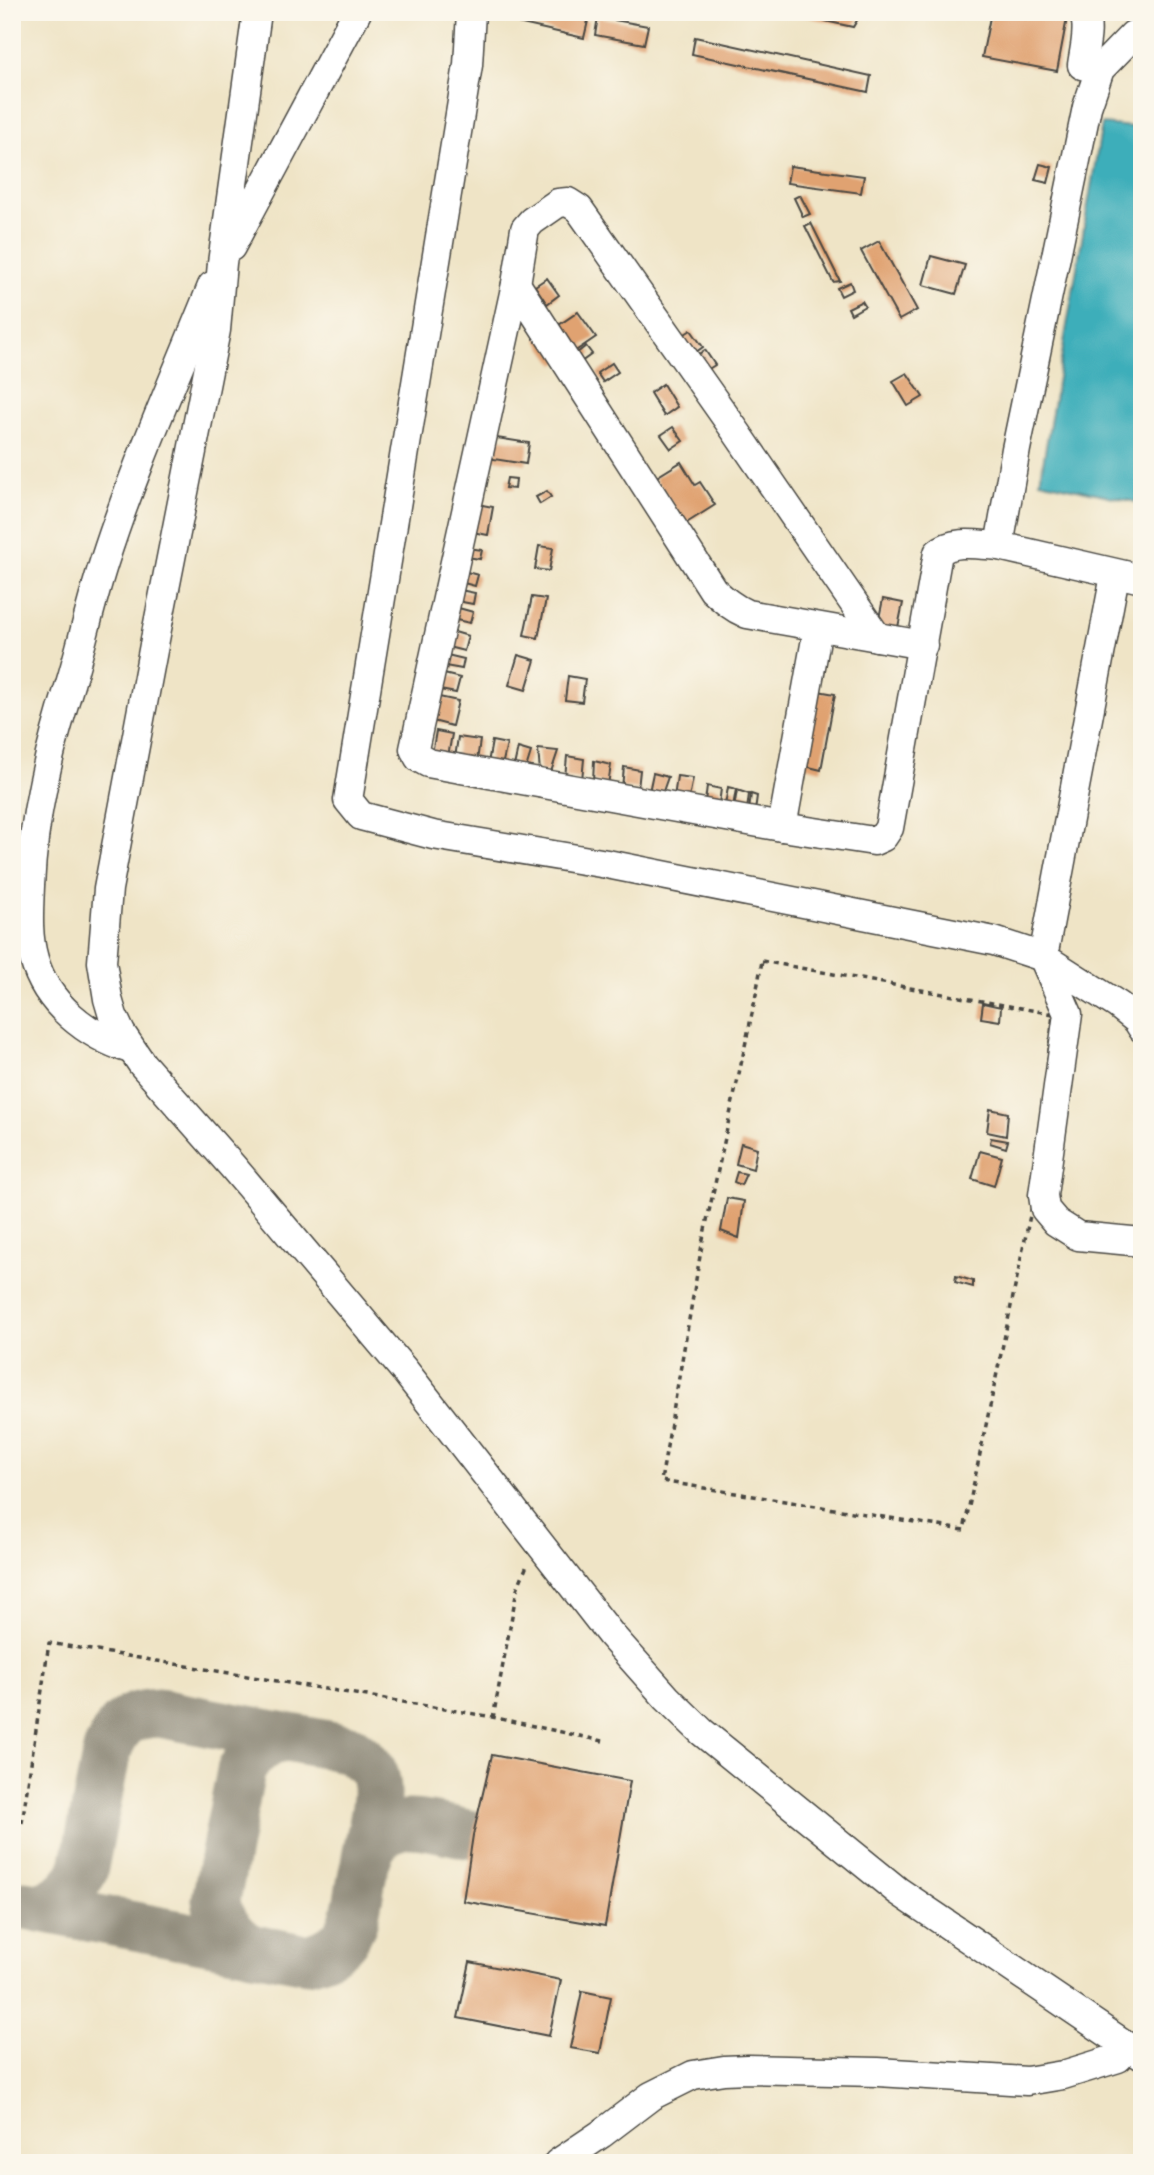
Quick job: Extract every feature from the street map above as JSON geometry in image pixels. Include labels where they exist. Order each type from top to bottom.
[{"type":"lane","points":[[257,12],[222,264],[216,330],[108,889],[102,962],[113,1016],[130,1049],[405,1371],[611,1635],[667,1698],[702,1732],[898,1891],[1135,2051]]},
{"type":"lane","points":[[130,1049],[114,1044],[87,1029],[55,999],[38,972],[34,960],[30,934],[31,862],[48,753],[104,561],[143,454],[222,264],[357,12]]},
{"type":"lane","points":[[471,12],[468,65],[348,800],[361,816],[433,835],[607,864],[994,942],[1043,957],[1118,1005],[1137,1020],[1142,1028]]},
{"type":"lane","points":[[1083,12],[1086,16],[1086,32],[1082,65],[1100,69]]},
{"type":"lane","points":[[999,546],[1016,449],[1087,107],[1100,69],[1133,35],[1142,31]]},
{"type":"lane","points":[[877,637],[579,209],[568,202],[558,203],[532,221],[525,229],[516,284],[414,749],[419,758],[428,764],[874,841],[883,837],[889,828],[938,553],[944,547],[954,545],[999,546],[1129,577],[1043,957],[1068,1014],[1043,1195],[1045,1209],[1056,1222],[1078,1236],[1142,1242]]},
{"type":"lane","points":[[516,284],[713,590],[734,608],[747,614],[923,645]]},
{"type":"lane","points":[[782,827],[818,628]]},
{"type":"lane","points":[[558,2163],[650,2096],[693,2075],[747,2069],[878,2072],[1027,2081],[1063,2075],[1135,2051]]},
{"type":"path","points":[[762,961],[1053,1014],[1032,1206],[964,1530],[661,1481],[703,1240],[762,961]]},
{"type":"path","points":[[493,1717],[517,1588],[541,1544]]},
{"type":"path","points":[[22,1824],[49,1643],[493,1717],[603,1741]]},
{"type":"water","points":[[1102,124],[1142,128],[1142,481],[1136,502],[1040,481]]},
{"type":"building","points":[[492,12],[550,12],[588,21],[584,38],[491,17]]},
{"type":"building","points":[[784,12],[862,12],[853,27]]},
{"type":"building","points":[[991,12],[1068,13],[1057,71],[982,57]]},
{"type":"building","points":[[598,17],[648,26],[644,44],[595,35]]},
{"type":"building","points":[[695,37],[871,76],[868,92],[692,54]]},
{"type":"building","points":[[1040,164],[1052,167],[1048,183],[1035,180]]},
{"type":"building","points":[[790,166],[864,176],[861,193],[787,183]]},
{"type":"building","points":[[800,195],[810,214],[803,217],[794,198]]},
{"type":"building","points":[[811,223],[840,281],[833,282],[805,226]]},
{"type":"building","points":[[879,241],[917,310],[899,320],[861,251]]},
{"type":"building","points":[[931,256],[965,265],[956,294],[923,285]]},
{"type":"building","points":[[547,278],[559,295],[547,304],[535,286]]},
{"type":"building","points":[[850,282],[853,290],[841,296],[837,288]]},
{"type":"building","points":[[862,301],[865,306],[851,314],[848,308]]},
{"type":"building","points":[[578,312],[596,337],[555,365],[537,340]]},
{"type":"building","points":[[691,330],[703,347],[686,359],[674,341]]},
{"type":"building","points":[[586,346],[592,354],[581,362],[576,354]]},
{"type":"building","points":[[705,350],[715,365],[697,376],[688,361]]},
{"type":"building","points":[[612,363],[618,372],[603,382],[597,373]]},
{"type":"building","points":[[907,373],[923,397],[908,406],[893,381]]},
{"type":"building","points":[[663,384],[677,407],[664,416],[650,393]]},
{"type":"building","points":[[673,427],[683,441],[671,449],[661,435]]},
{"type":"building","points":[[490,437],[529,443],[526,464],[487,458]]},
{"type":"building","points":[[681,462],[695,485],[700,482],[715,505],[685,524],[655,478]]},
{"type":"building","points":[[507,478],[516,479],[515,489],[505,488]]},
{"type":"building","points":[[547,491],[551,497],[540,504],[536,497]]},
{"type":"building","points":[[477,504],[493,507],[488,535],[472,532]]},
{"type":"building","points":[[539,546],[553,548],[549,571],[535,569]]},
{"type":"building","points":[[469,548],[482,550],[480,559],[467,557]]},
{"type":"building","points":[[463,571],[478,575],[475,586],[460,582]]},
{"type":"building","points":[[460,590],[475,593],[473,604],[457,601]]},
{"type":"building","points":[[532,597],[546,599],[538,638],[524,635]]},
{"type":"building","points":[[883,599],[903,603],[897,632],[877,628]]},
{"type":"building","points":[[455,607],[473,612],[470,623],[452,619]]},
{"type":"building","points":[[448,630],[468,636],[464,651],[444,646]]},
{"type":"building","points":[[447,655],[464,659],[462,669],[445,666]]},
{"type":"building","points":[[518,655],[535,660],[526,690],[509,685]]},
{"type":"building","points":[[444,674],[460,678],[456,693],[440,690]]},
{"type":"building","points":[[568,676],[585,679],[582,702],[565,700]]},
{"type":"building","points":[[818,691],[835,694],[821,770],[801,765]]},
{"type":"building","points":[[439,697],[458,701],[452,726],[433,721]]},
{"type":"building","points":[[436,731],[452,734],[448,757],[432,754]]},
{"type":"building","points":[[458,737],[480,740],[477,761],[455,758]]},
{"type":"building","points":[[492,741],[507,744],[502,766],[488,763]]},
{"type":"building","points":[[518,748],[531,752],[526,768],[514,766]]},
{"type":"building","points":[[538,749],[558,751],[551,772],[540,771]]},
{"type":"building","points":[[567,756],[584,759],[582,780],[565,778]]},
{"type":"building","points":[[594,761],[611,765],[608,785],[593,781]]},
{"type":"building","points":[[624,767],[640,770],[638,789],[622,788]]},
{"type":"building","points":[[653,773],[668,777],[662,794],[649,792]]},
{"type":"building","points":[[677,776],[693,778],[689,798],[674,798]]},
{"type":"building","points":[[707,786],[721,789],[719,804],[705,802]]},
{"type":"building","points":[[728,787],[736,789],[733,807],[725,806]]},
{"type":"building","points":[[737,790],[749,794],[747,810],[734,808]]},
{"type":"building","points":[[751,794],[757,796],[755,811],[749,811]]},
{"type":"building","points":[[983,1003],[1001,1007],[1000,1021],[981,1018]]},
{"type":"building","points":[[990,1109],[1008,1113],[1006,1136],[987,1132]]},
{"type":"building","points":[[991,1138],[1008,1141],[1006,1148],[990,1143]]},
{"type":"building","points":[[741,1143],[757,1148],[753,1169],[736,1164]]},
{"type":"building","points":[[980,1151],[1002,1157],[994,1186],[972,1179]]},
{"type":"building","points":[[737,1172],[746,1174],[741,1185],[734,1182]]},
{"type":"building","points":[[727,1198],[744,1201],[739,1238],[721,1231]]},
{"type":"building","points":[[956,1276],[973,1281],[973,1287],[955,1282]]},
{"type":"building","points":[[492,1755],[630,1781],[605,1926],[463,1901],[473,1835]]},
{"type":"building","points":[[470,1962],[561,1980],[549,2036],[458,2018]]},
{"type":"building","points":[[582,1991],[611,1997],[600,2053],[570,2048]]},
{"type":"taxiway","points":[[41,1908],[65,1894],[83,1872],[107,1751],[120,1727],[140,1715],[159,1713],[350,1749],[369,1766],[376,1783],[373,1826],[366,1857]]},
{"type":"taxiway","points":[[252,1949],[238,1940],[223,1923],[216,1900],[241,1771],[259,1749],[284,1737]]},
{"type":"taxiway","points":[[25,1905],[307,1959],[333,1948],[341,1942],[350,1928],[368,1856],[376,1841],[389,1830],[416,1824],[473,1835]]}]
